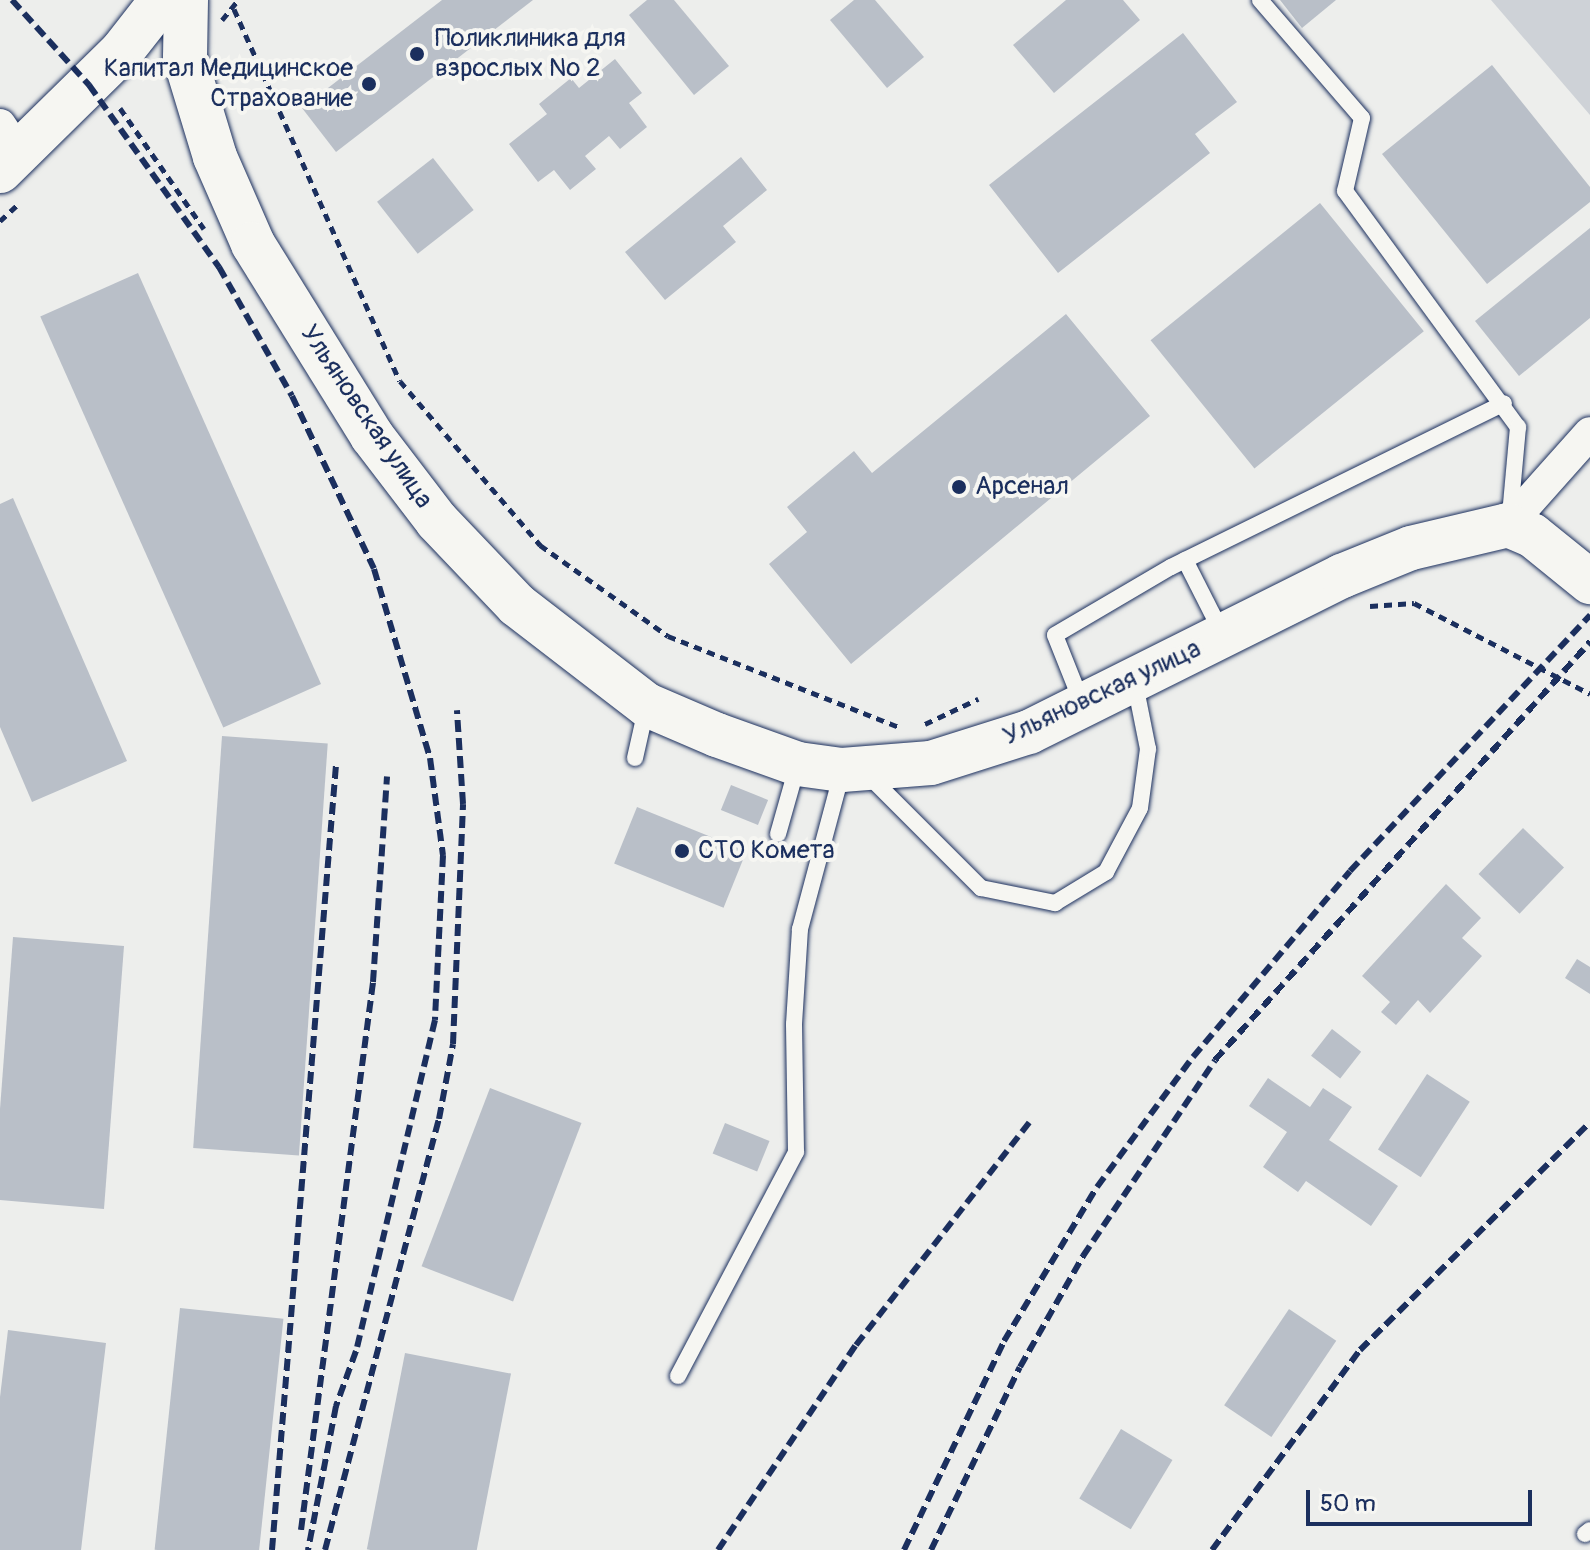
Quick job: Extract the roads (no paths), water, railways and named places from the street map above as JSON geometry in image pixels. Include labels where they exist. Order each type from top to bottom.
[{"type":"main road","points":[[6,150],[122,51],[162,0]]},
{"type":"main road","name":"Ульяновская улица","points":[[202,12],[185,58],[215,157],[253,244],[372,436],[437,521],[517,605],[647,705],[798,764],[854,771],[931,763],[1029,732],[1411,548],[1508,525]]},
{"type":"main road","points":[[1508,525],[1532,535],[1588,580]]},
{"type":"street","points":[[1508,525],[1590,433]]},
{"type":"lane","points":[[1260,0],[1362,118],[1345,191],[1504,403],[1518,427],[1518,462],[1508,525]]},
{"type":"lane","points":[[1084,707],[1055,635],[1185,560],[1504,403]]},
{"type":"lane","points":[[1185,560],[1224,636]]},
{"type":"lane","points":[[678,1376],[796,1152],[794,1024],[800,929],[854,771],[981,888],[1055,903],[1106,872],[1140,808],[1148,749],[1134,684]]},
{"type":"lane","points":[[635,758],[647,705]]},
{"type":"lane","points":[[778,834],[798,764]]},
{"type":"railway","points":[[12,0],[89,85],[219,267],[292,396],[374,569],[430,758],[443,855],[435,1020],[356,1351],[336,1406],[308,1550]]},
{"type":"railway","points":[[904,1550],[1004,1341],[1097,1187],[1193,1057],[1350,871],[1590,615]]},
{"type":"railway","points":[[931,1550],[1020,1367],[1083,1256],[1215,1060],[1590,642]]},
{"type":"railway","points":[[325,1550],[439,1119],[453,1044],[463,804],[457,710]]},
{"type":"railway","points":[[272,1550],[336,765]]},
{"type":"railway","points":[[301,1530],[373,982],[387,776]]},
{"type":"railway","points":[[718,1550],[856,1345],[1033,1118]]},
{"type":"railway","points":[[1212,1550],[1360,1350],[1590,1122]]},
{"type":"place","name":"Поликлиника для взрослых № 2","points":[[417,54]]},
{"type":"place","name":"Капитал Медицинское Страхование","points":[[369,84]]},
{"type":"place","name":"Арсенал","points":[[959,487]]},
{"type":"place","name":"СТО Комета","points":[[682,851]]}]
